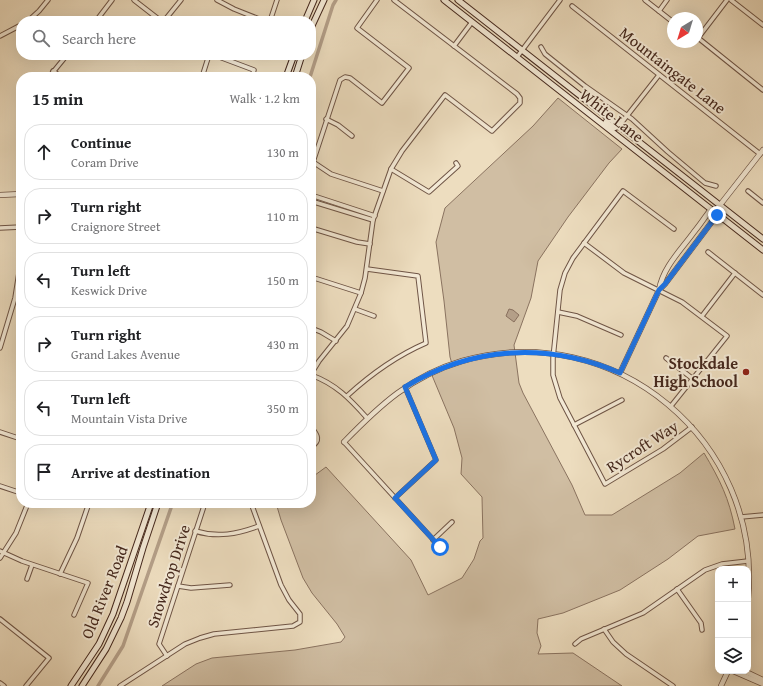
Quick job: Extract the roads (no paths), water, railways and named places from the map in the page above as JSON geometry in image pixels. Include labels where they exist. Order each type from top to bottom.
[{"type":"main road","points":[[307,16],[314,0]]},
{"type":"main road","points":[[316,17],[324,0]]},
{"type":"main road","name":"White Lane","points":[[444,0],[763,250]]},
{"type":"main road","name":"White Lane","points":[[458,0],[763,239]]},
{"type":"main road","points":[[288,72],[292,60]]},
{"type":"main road","points":[[297,72],[300,60]]},
{"type":"main road","points":[[588,112],[594,113],[614,128],[619,126]]},
{"type":"main road","name":"Old River Road","points":[[71,686],[93,654],[113,614],[149,508]]},
{"type":"main road","name":"Old River Road","points":[[82,686],[106,649],[121,618],[156,508]]},
{"type":"street","points":[[34,16],[48,0]]},
{"type":"street","points":[[100,16],[112,0]]},
{"type":"street","points":[[134,0],[155,16]]},
{"type":"street","points":[[168,16],[181,0]]},
{"type":"street","points":[[217,0],[252,16]]},
{"type":"street","points":[[272,16],[277,0]]},
{"type":"street","points":[[316,152],[338,82],[345,77],[351,79],[382,103],[409,68],[357,28],[377,0]]},
{"type":"street","points":[[316,366],[347,326],[361,293],[367,268],[373,220],[391,169],[402,151],[445,94],[492,131],[518,106],[520,100],[517,94],[394,0]]},
{"type":"street","points":[[517,57],[560,0]]},
{"type":"street","points":[[645,0],[667,17]]},
{"type":"street","points":[[659,11],[667,0]]},
{"type":"street","points":[[703,30],[727,0]]},
{"type":"street","points":[[731,0],[763,25]]},
{"type":"street","name":"Mountaingate Lane","points":[[572,6],[761,152]]},
{"type":"street","points":[[454,46],[472,22]]},
{"type":"street","points":[[0,36],[16,28]]},
{"type":"street","points":[[703,43],[763,90]]},
{"type":"street","points":[[541,47],[550,59],[585,86],[627,115],[705,183],[716,186]]},
{"type":"street","points":[[56,72],[53,70],[62,60]]},
{"type":"street","points":[[204,72],[207,60]]},
{"type":"street","points":[[227,60],[254,70],[253,72]]},
{"type":"street","points":[[619,126],[659,74]]},
{"type":"street","points":[[326,120],[338,125],[352,136]]},
{"type":"street","points":[[659,290],[717,215],[720,205],[761,152]]},
{"type":"street","points":[[391,169],[429,192],[458,166],[456,163]]},
{"type":"street","points":[[316,164],[331,174],[383,192]]},
{"type":"street","points":[[622,400],[574,425],[556,390],[553,374],[553,354],[560,290],[565,273],[573,258],[623,191],[674,229]]},
{"type":"street","points":[[748,191],[763,203]]},
{"type":"street","points":[[0,195],[16,194]]},
{"type":"street","points":[[316,197],[375,216]]},
{"type":"street","points":[[316,203],[373,220]]},
{"type":"street","points":[[620,373],[659,290],[661,281],[677,253],[711,210],[720,205]]},
{"type":"street","points":[[0,228],[16,227]]},
{"type":"street","points":[[316,230],[356,242],[370,244]]},
{"type":"street","points":[[584,243],[624,273],[682,302],[727,336],[672,406]]},
{"type":"street","points":[[708,252],[763,295]]},
{"type":"street","points":[[347,396],[369,376],[391,361],[426,343],[418,276],[367,268]]},
{"type":"street","points":[[702,316],[735,273]]},
{"type":"street","points":[[316,279],[361,293]]},
{"type":"street","points":[[0,348],[16,292]]},
{"type":"street","points":[[355,308],[374,316]]},
{"type":"street","points":[[558,312],[577,316],[621,335]]},
{"type":"street","points":[[316,330],[336,341]]},
{"type":"street","points":[[440,547],[344,442],[383,403],[405,387],[435,371],[472,358],[515,352],[553,354],[589,361],[620,373],[648,388],[672,406],[692,427],[719,463],[733,491],[741,517],[747,546],[749,566]]},
{"type":"street","points":[[666,358],[693,379]]},
{"type":"street","points":[[316,377],[325,381],[347,396],[367,418]]},
{"type":"street","points":[[395,498],[436,460],[405,387]]},
{"type":"street","name":"Rycroft Way","points":[[574,425],[605,484],[663,448],[692,427]]},
{"type":"street","points":[[0,432],[16,437]]},
{"type":"street","points":[[316,432],[318,439],[316,443]]},
{"type":"street","points":[[0,486],[16,491]]},
{"type":"street","points":[[0,558],[2,552],[16,532],[26,508]]},
{"type":"street","points":[[60,574],[77,538],[87,508]]},
{"type":"street","name":"Snowdrop Drive","points":[[167,656],[159,644],[203,508]]},
{"type":"street","points":[[120,686],[185,644],[207,636],[293,626],[300,622],[301,616],[284,592],[253,508]]},
{"type":"street","points":[[741,517],[763,514]]},
{"type":"street","points":[[433,540],[452,522]]},
{"type":"street","points":[[195,532],[212,535],[228,535],[244,532],[259,526]]},
{"type":"street","points":[[2,552],[32,565],[88,583],[74,615]]},
{"type":"street","points":[[575,644],[580,639],[642,613],[698,574],[714,566],[749,561]]},
{"type":"street","points":[[27,579],[32,565]]},
{"type":"street","points":[[178,586],[191,588],[230,585]]},
{"type":"street","points":[[676,589],[701,623],[702,630]]},
{"type":"street","points":[[0,620],[49,658],[26,686]]},
{"type":"street","points":[[604,629],[626,654],[673,686]]},
{"type":"street","points":[[721,686],[727,674]]},
{"type":"street","points":[[741,674],[763,684]]},
{"type":"street","points":[[750,674],[763,680]]},
{"type":"street","points":[[0,683],[4,686]]},
{"type":"waterway","points":[[316,58],[333,5],[336,0]]},
{"type":"waterway","points":[[312,72],[315,60]]},
{"type":"waterway","points":[[98,686],[123,646],[171,508]]},
{"type":"place","name":"Stockdale High School","points":[[746,372]]}]
